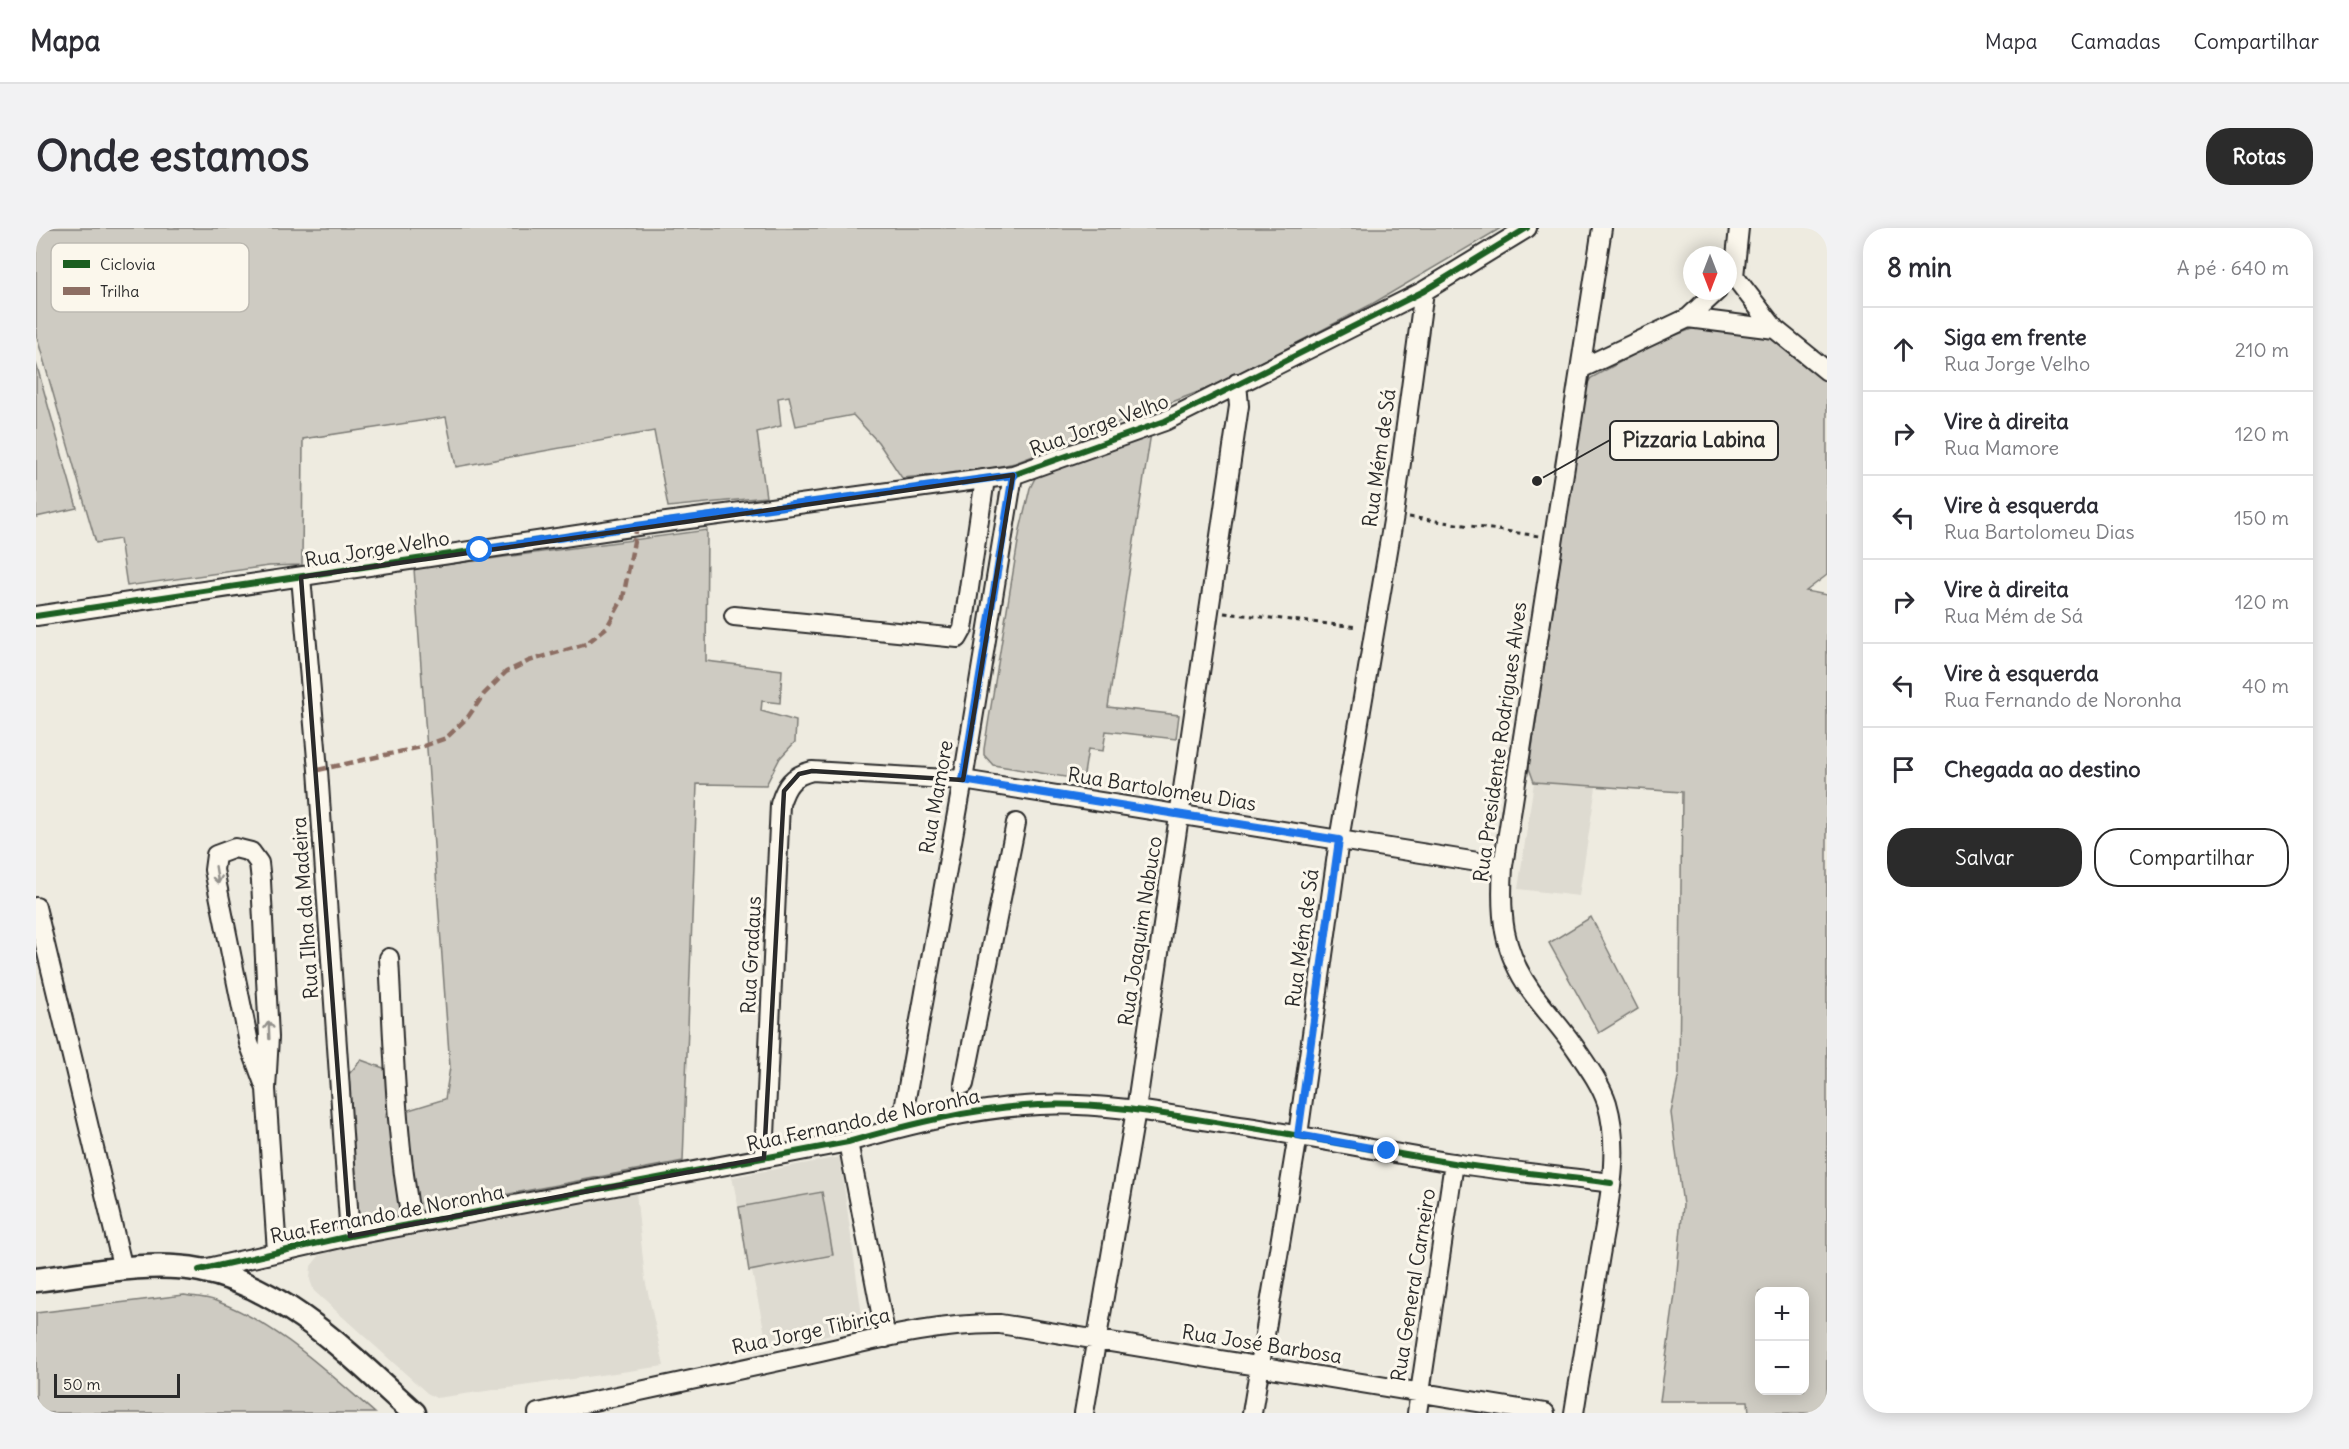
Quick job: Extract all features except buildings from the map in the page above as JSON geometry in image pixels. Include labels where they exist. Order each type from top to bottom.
[{"type":"main road","points":[[36,1280],[123,1269],[161,1267],[199,1270],[231,1279],[266,1295],[330,1336],[414,1413]]},
{"type":"street","name":"Rua Jorge Velho","points":[[36,616],[637,526],[1013,475],[1165,421],[1424,291],[1527,228]]},
{"type":"street","name":"Rua Presidente Rodrigues Alves","points":[[1574,1413],[1611,1183],[1613,1145],[1611,1123],[1606,1102],[1592,1072],[1567,1034],[1531,991],[1515,964],[1507,942],[1501,909],[1503,866],[1552,538],[1602,228]]},
{"type":"street","points":[[1736,246],[1739,228]]},
{"type":"street","points":[[1737,285],[1775,328],[1827,371]]},
{"type":"street","name":"Rua Mém de Sá","points":[[1252,1413],[1298,1135],[1339,840],[1394,514],[1424,291]]},
{"type":"street","points":[[1580,369],[1688,318],[1707,300]]},
{"type":"street","points":[[1688,318],[1775,328]]},
{"type":"street","name":"Rua Joaquim Nabuco","points":[[1084,1413],[1136,1110],[1181,814],[1239,406],[1238,383]]},
{"type":"street","name":"Rua Mamore","points":[[901,1126],[963,780],[1013,475]]},
{"type":"street","points":[[734,616],[958,638],[963,629],[985,479]]},
{"type":"street","name":"Rua Ilha da Madeira","points":[[301,577],[350,1236]]},
{"type":"street","name":"Rua Bartolomeu Dias","points":[[812,771],[963,780],[1503,866]]},
{"type":"street","name":"Rua Gradaus","points":[[764,1158],[780,804],[790,780],[799,774],[812,771]]},
{"type":"street","points":[[964,1084],[1016,823]]},
{"type":"street","points":[[266,1089],[249,1043],[214,870],[216,855],[236,848],[250,852],[259,862],[269,1037],[266,1089],[277,1252]]},
{"type":"street","points":[[36,907],[123,1269]]},
{"type":"street","points":[[389,958],[399,1127],[405,1190],[412,1224]]},
{"type":"street","name":"Rua Fernando de Noronha","points":[[199,1270],[350,1236],[848,1142],[901,1126],[1007,1107],[1042,1105],[1136,1110],[1298,1135],[1454,1163],[1611,1183]]},
{"type":"street","points":[[848,1142],[886,1338]]},
{"type":"street","name":"Rua General Carneiro","points":[[1416,1413],[1454,1163]]},
{"type":"street","name":"Rua Jorge Tibiriça","points":[[538,1413],[945,1326],[1000,1324],[1096,1341]]},
{"type":"street","name":"Rua José Barbosa","points":[[1096,1341],[1260,1365],[1545,1413]]},
{"type":"path","points":[[1394,514],[1552,538]]},
{"type":"path","points":[[1210,612],[1375,628]]},
{"type":"highlighted area","points":[[1013,475],[963,780],[812,771],[799,774],[784,791],[764,1158],[350,1236],[301,577]]},
{"type":"shaded area","points":[[36,228],[1501,228],[1372,304],[1216,385],[1015,463],[977,471],[902,478],[878,442],[853,415],[796,426],[789,396],[778,398],[781,426],[757,432],[766,497],[668,507],[654,431],[456,467],[446,417],[303,439],[302,565],[269,566],[127,586],[120,539],[96,543],[36,334]]},
{"type":"shaded area","points":[[1697,327],[1775,329],[1827,372],[1827,575],[1806,591],[1827,595],[1827,1413],[1749,1413],[1748,1401],[1660,1401],[1675,1294],[1683,1205],[1671,1113],[1679,1074],[1682,792],[1534,782],[1529,768],[1587,384],[1591,378],[1655,343]]},
{"type":"shaded area","points":[[36,363],[77,508],[36,517]]},
{"type":"shaded area","points":[[1151,433],[1108,707],[1179,715],[1176,739],[1106,731],[1103,751],[1088,749],[1083,780],[993,765],[984,755],[984,749],[1020,530],[1030,488],[1036,476]]},
{"type":"shaded area","points":[[707,530],[706,661],[782,670],[780,703],[762,701],[761,711],[796,721],[795,742],[780,758],[766,785],[697,784],[683,1161],[357,1223],[349,1074],[361,1060],[392,1071],[386,1117],[445,1099],[450,1067],[414,569]]},
{"type":"shaded area","points":[[1534,782],[1596,787],[1579,896],[1518,889]]},
{"type":"shaded area","points":[[1591,917],[1638,1009],[1599,1033],[1549,943]]},
{"type":"shaded area","points":[[840,1157],[863,1323],[855,1329],[768,1348],[732,1177]]},
{"type":"shaded area","points":[[636,1192],[645,1279],[664,1366],[436,1398],[427,1393],[314,1291],[310,1280],[311,1266],[319,1256],[330,1250]]},
{"type":"shaded area","points":[[822,1192],[833,1255],[749,1271],[739,1207]]},
{"type":"shaded area","points":[[184,1295],[216,1301],[260,1322],[320,1365],[375,1413],[36,1413],[36,1313]]},
{"type":"marked path","points":[[318,770],[421,747],[446,738],[468,717],[484,694],[506,672],[529,661],[586,644],[607,627],[623,598],[637,526]]},
{"type":"cycle path","points":[[36,616],[637,526],[1013,475],[1165,421],[1424,291],[1527,228]]},
{"type":"cycle path","points":[[199,1270],[350,1236],[848,1142],[942,1118],[1039,1105],[1091,1106],[1144,1111],[1453,1163],[1611,1183]]},
{"type":"place","name":"Pizzaria Labina","points":[[1537,481]]},
{"type":"route","points":[[480,550],[637,526],[1013,475],[963,780],[1339,840],[1298,1135],[1387,1151]]}]
